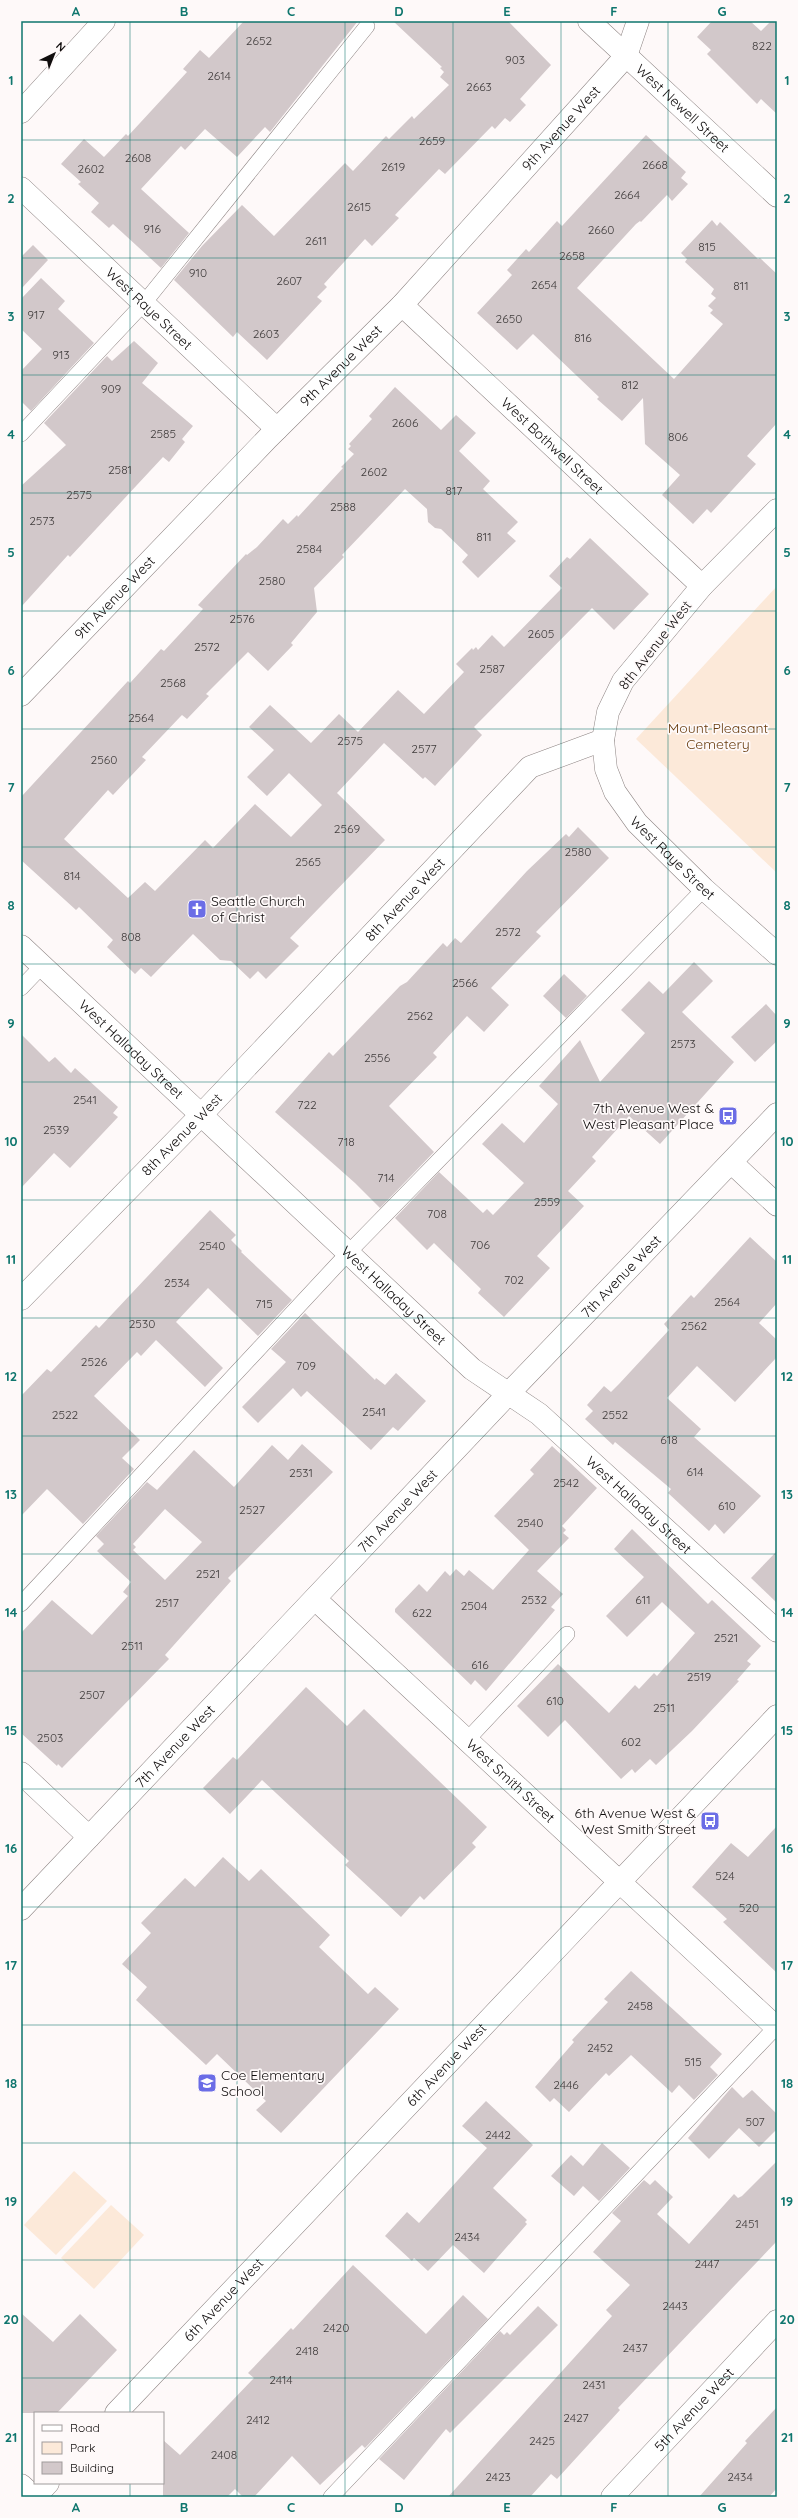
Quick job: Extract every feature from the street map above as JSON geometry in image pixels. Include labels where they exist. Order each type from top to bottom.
[{"type":"street","points":[[21,112],[104,21]]},
{"type":"street","name":"West Newell Street","points":[[589,21],[777,196]]},
{"type":"street","name":"9th Avenue West","points":[[21,695],[277,429],[402,305],[626,56],[638,21]]},
{"type":"street","name":"West Raye Street","points":[[21,188],[277,429]]},
{"type":"street","name":"West Bothwell Street","points":[[402,305],[702,586]]},
{"type":"street","name":"8th Avenue West","points":[[21,1299],[202,1114],[530,767],[603,740],[608,712],[623,681],[702,586],[777,510]]},
{"type":"street","name":"West Raye Street","points":[[603,740],[606,769],[615,792],[636,822],[704,889],[777,954]]},
{"type":"street","name":"West Halladay Street","points":[[21,946],[202,1114],[472,1369],[539,1414],[777,1630]]},
{"type":"street","name":"7th Avenue West","points":[[21,1909],[509,1393],[732,1163],[777,1114]]},
{"type":"street","points":[[732,1163],[777,1205]]},
{"type":"street","name":"West Smith Street","points":[[315,1599],[776,2028]]},
{"type":"street","name":"6th Avenue West","points":[[117,2412],[777,1716]]},
{"type":"street","points":[[21,1773],[89,1837]]},
{"type":"street","name":"5th Avenue West","points":[[612,2497],[777,2321]]},
{"type":"street","points":[[21,2485],[35,2497],[47,2484]]},
{"type":"lane","points":[[21,434],[144,303],[367,26]]},
{"type":"lane","points":[[21,1604],[348,1253],[704,889]]},
{"type":"lane","points":[[21,988],[42,966]]},
{"type":"lane","points":[[467,1740],[567,1634]]},
{"type":"lane","points":[[331,2497],[776,2028]]},
{"type":"green space","name":"Mount Pleasant Cemetery","points":[[777,586],[777,873],[636,739]]},
{"type":"green space","points":[[74,2171],[107,2201],[56,2255],[24,2225]]},
{"type":"green space","points":[[111,2205],[144,2235],[94,2289],[61,2258]]},
{"type":"building","points":[[244,21],[358,21],[270,132],[265,127],[237,157],[205,129],[185,150],[181,146],[141,189],[189,233],[161,268],[113,224],[109,228],[91,212],[99,203],[78,184],[81,182],[61,164],[84,139],[104,157],[126,134],[128,136],[187,72],[183,69],[200,50],[209,58]]},
{"type":"building","points":[[393,21],[508,21],[551,65],[520,99],[526,105],[510,122],[505,118],[495,129],[492,126],[445,174],[439,169],[395,215],[399,218],[372,246],[365,239],[324,284],[327,287],[317,297],[322,301],[267,360],[237,332],[233,337],[174,280],[202,246],[242,205],[274,236],[345,163],[353,171],[386,136],[389,139],[412,116],[414,119],[449,85],[440,77],[444,72],[440,68],[442,67]]},
{"type":"building","points":[[712,21],[750,21],[761,31],[771,21],[777,21],[777,114],[761,99],[757,104],[707,54],[711,50],[697,37]]},
{"type":"building","points":[[646,135],[686,172],[681,178],[688,184],[672,201],[667,195],[641,222],[640,221],[636,224],[577,288],[674,379],[723,324],[710,313],[713,310],[708,306],[716,298],[711,294],[714,289],[685,262],[687,259],[681,253],[712,220],[717,226],[720,222],[758,259],[760,258],[777,274],[777,423],[747,456],[756,464],[711,513],[707,509],[693,524],[662,495],[680,475],[645,444],[643,398],[622,421],[597,399],[599,397],[533,334],[517,350],[477,313],[512,275],[507,270],[526,249],[529,252],[557,221],[562,226]]},
{"type":"building","points":[[33,245],[48,260],[21,289],[21,257]]},
{"type":"building","points":[[41,278],[65,301],[58,309],[94,343],[31,411],[21,401],[21,371],[42,349],[21,329],[21,299]]},
{"type":"building","points":[[134,341],[158,363],[142,383],[193,426],[182,439],[185,442],[169,462],[163,457],[70,557],[68,555],[21,607],[21,486],[66,445],[44,423],[107,356],[112,361]]},
{"type":"building","points":[[395,387],[441,430],[456,415],[476,433],[459,451],[490,481],[483,489],[518,522],[507,533],[516,541],[478,578],[462,562],[468,555],[441,529],[435,528],[428,522],[427,509],[405,489],[342,555],[344,557],[314,588],[317,612],[291,643],[293,645],[268,671],[248,652],[206,694],[209,696],[187,719],[182,715],[142,757],[146,760],[113,795],[108,790],[64,839],[128,898],[145,882],[155,891],[205,840],[213,848],[255,804],[291,837],[322,805],[289,773],[267,796],[247,777],[274,750],[249,727],[270,705],[311,743],[339,714],[358,732],[398,690],[424,714],[464,672],[456,664],[472,648],[473,650],[476,647],[478,650],[492,635],[504,647],[562,588],[549,576],[567,557],[570,559],[590,538],[649,594],[614,630],[592,608],[474,727],[482,735],[435,786],[425,777],[423,779],[384,743],[337,793],[385,840],[290,938],[299,946],[266,979],[258,971],[250,979],[231,961],[220,960],[193,934],[151,977],[141,968],[135,974],[107,947],[113,940],[79,907],[76,910],[21,860],[21,797],[128,681],[130,683],[161,649],[164,651],[203,609],[198,605],[246,554],[247,555],[257,547],[283,519],[288,524],[297,515],[298,517],[343,468],[341,467],[354,454],[348,449],[351,446],[349,444],[372,419],[369,416]]},
{"type":"building","points":[[578,827],[609,858],[536,932],[541,936],[491,988],[509,1005],[484,1032],[467,1016],[433,1053],[437,1057],[389,1106],[434,1152],[380,1208],[355,1183],[275,1112],[329,1052],[333,1056],[400,986],[407,982],[443,943],[447,947],[455,938],[461,943],[527,871],[566,834],[569,837]]},
{"type":"building","points":[[694,962],[713,981],[682,1012],[734,1062],[660,1144],[629,1116],[592,1157],[596,1161],[568,1191],[584,1206],[537,1256],[550,1268],[504,1317],[478,1293],[481,1289],[434,1243],[427,1250],[395,1218],[439,1172],[483,1213],[487,1209],[493,1215],[524,1183],[482,1144],[502,1123],[524,1143],[558,1104],[539,1086],[580,1040],[600,1082],[645,1033],[621,1010],[649,981],[663,994]]},
{"type":"building","points":[[564,974],[587,996],[566,1018],[543,996]]},
{"type":"building","points":[[766,1004],[777,1016],[777,1041],[755,1062],[731,1037]]},
{"type":"building","points":[[21,1034],[49,1062],[55,1057],[71,1073],[75,1068],[118,1107],[113,1113],[118,1117],[70,1168],[54,1153],[21,1188]]},
{"type":"building","points":[[210,1210],[236,1235],[231,1240],[242,1251],[241,1252],[292,1300],[258,1336],[208,1288],[176,1322],[223,1368],[205,1387],[156,1340],[141,1356],[137,1352],[94,1396],[140,1440],[122,1458],[134,1469],[83,1524],[47,1489],[21,1516],[21,1396],[47,1369],[51,1372],[96,1325],[99,1328]]},
{"type":"building","points":[[750,1237],[777,1262],[777,1303],[759,1323],[777,1340],[777,1357],[735,1402],[697,1366],[667,1398],[701,1429],[694,1437],[761,1496],[724,1534],[715,1524],[709,1531],[668,1493],[671,1489],[615,1442],[613,1445],[585,1419],[593,1411],[587,1405],[604,1386],[611,1392],[619,1384],[669,1330],[664,1324],[691,1295],[694,1298]]},
{"type":"building","points":[[305,1313],[375,1380],[376,1378],[385,1385],[396,1373],[426,1401],[398,1431],[393,1427],[371,1450],[307,1391],[301,1397],[293,1388],[258,1423],[242,1407],[286,1362],[271,1349]]},
{"type":"building","points":[[302,1444],[333,1472],[228,1578],[231,1581],[165,1655],[169,1659],[62,1768],[58,1764],[57,1766],[21,1733],[21,1633],[52,1600],[92,1635],[128,1596],[123,1592],[131,1582],[97,1551],[104,1544],[96,1536],[147,1482],[157,1490],[194,1450],[234,1487],[272,1445],[288,1460]],"holes":[[[165,1509],[202,1542],[165,1580],[133,1550],[136,1547],[133,1544]]]},
{"type":"building","points":[[552,1446],[597,1488],[562,1526],[566,1530],[563,1533],[569,1538],[537,1571],[563,1594],[551,1607],[555,1610],[486,1691],[475,1680],[471,1685],[395,1612],[395,1609],[419,1584],[427,1592],[445,1571],[450,1576],[456,1569],[464,1576],[469,1570],[493,1590],[529,1550],[494,1516],[534,1474],[530,1470]]},
{"type":"building","points":[[632,1529],[708,1604],[712,1600],[761,1646],[747,1661],[751,1664],[737,1680],[739,1681],[692,1731],[656,1765],[650,1759],[635,1773],[632,1769],[621,1779],[565,1720],[548,1737],[517,1706],[558,1664],[609,1713],[635,1685],[639,1689],[654,1673],[657,1676],[695,1633],[662,1602],[627,1637],[606,1616],[644,1577],[614,1549]]},
{"type":"building","points":[[777,1551],[777,1603],[751,1578]]},
{"type":"building","points":[[306,1687],[347,1726],[364,1709],[487,1827],[472,1843],[476,1847],[424,1900],[420,1896],[401,1917],[345,1865],[349,1861],[262,1780],[230,1814],[203,1788],[233,1757],[237,1760]]},
{"type":"building","points":[[777,1826],[777,1973],[723,1922],[727,1919],[692,1887],[731,1843],[748,1857]]},
{"type":"building","points":[[223,1857],[249,1881],[261,1869],[330,1935],[319,1947],[368,1994],[375,1987],[399,2009],[281,2133],[256,2110],[266,2101],[217,2054],[206,2065],[136,2000],[147,1987],[122,1964],[151,1933],[141,1923],[185,1878],[195,1887]]},
{"type":"building","points":[[631,1971],[722,2054],[710,2067],[718,2075],[694,2100],[679,2085],[672,2093],[631,2055],[609,2076],[606,2073],[569,2112],[554,2098],[550,2102],[535,2087],[574,2042],[572,2040],[608,2002],[604,1999]]},
{"type":"building","points":[[732,2087],[743,2098],[752,2090],[777,2114],[777,2129],[759,2147],[739,2128],[709,2159],[688,2138]]},
{"type":"building","points":[[486,2101],[533,2145],[493,2188],[527,2220],[525,2222],[527,2224],[484,2273],[453,2245],[428,2271],[414,2258],[412,2261],[385,2236],[407,2212],[419,2223],[487,2148],[462,2126]]},
{"type":"building","points":[[602,2143],[630,2168],[599,2201],[583,2186],[574,2196],[551,2176],[571,2155],[583,2166]]},
{"type":"building","points":[[777,2161],[777,2241],[618,2408],[620,2410],[557,2479],[551,2474],[530,2497],[448,2497],[612,2316],[606,2310],[630,2285],[593,2252],[621,2221],[612,2213],[644,2180],[650,2185],[655,2180],[673,2197],[657,2214],[689,2244],[734,2194],[738,2198],[742,2196]]},
{"type":"building","points":[[353,2265],[426,2334],[463,2295],[488,2319],[365,2448],[362,2445],[320,2485],[292,2456],[254,2497],[243,2497],[235,2489],[227,2497],[163,2497],[164,2441],[180,2455],[254,2378],[248,2373],[291,2328],[293,2330]]},
{"type":"building","points":[[538,2306],[558,2325],[450,2433],[446,2429],[404,2480],[379,2459],[500,2331],[504,2335],[507,2332],[510,2335]]},
{"type":"building","points":[[21,2313],[53,2342],[80,2314],[117,2350],[58,2412],[21,2413]]},
{"type":"building","points":[[777,2407],[777,2488],[769,2497],[699,2497],[747,2443],[745,2441]]},
{"type":"place","name":"Seattle Church of Christ","points":[[197,909]]},
{"type":"place","name":"7th Avenue West & West Pleasant Place","points":[[728,1116]]},
{"type":"place","name":"6th Avenue West & West Smith Street","points":[[710,1821]]},
{"type":"place","name":"Coe Elementary School","points":[[207,2083]]}]
